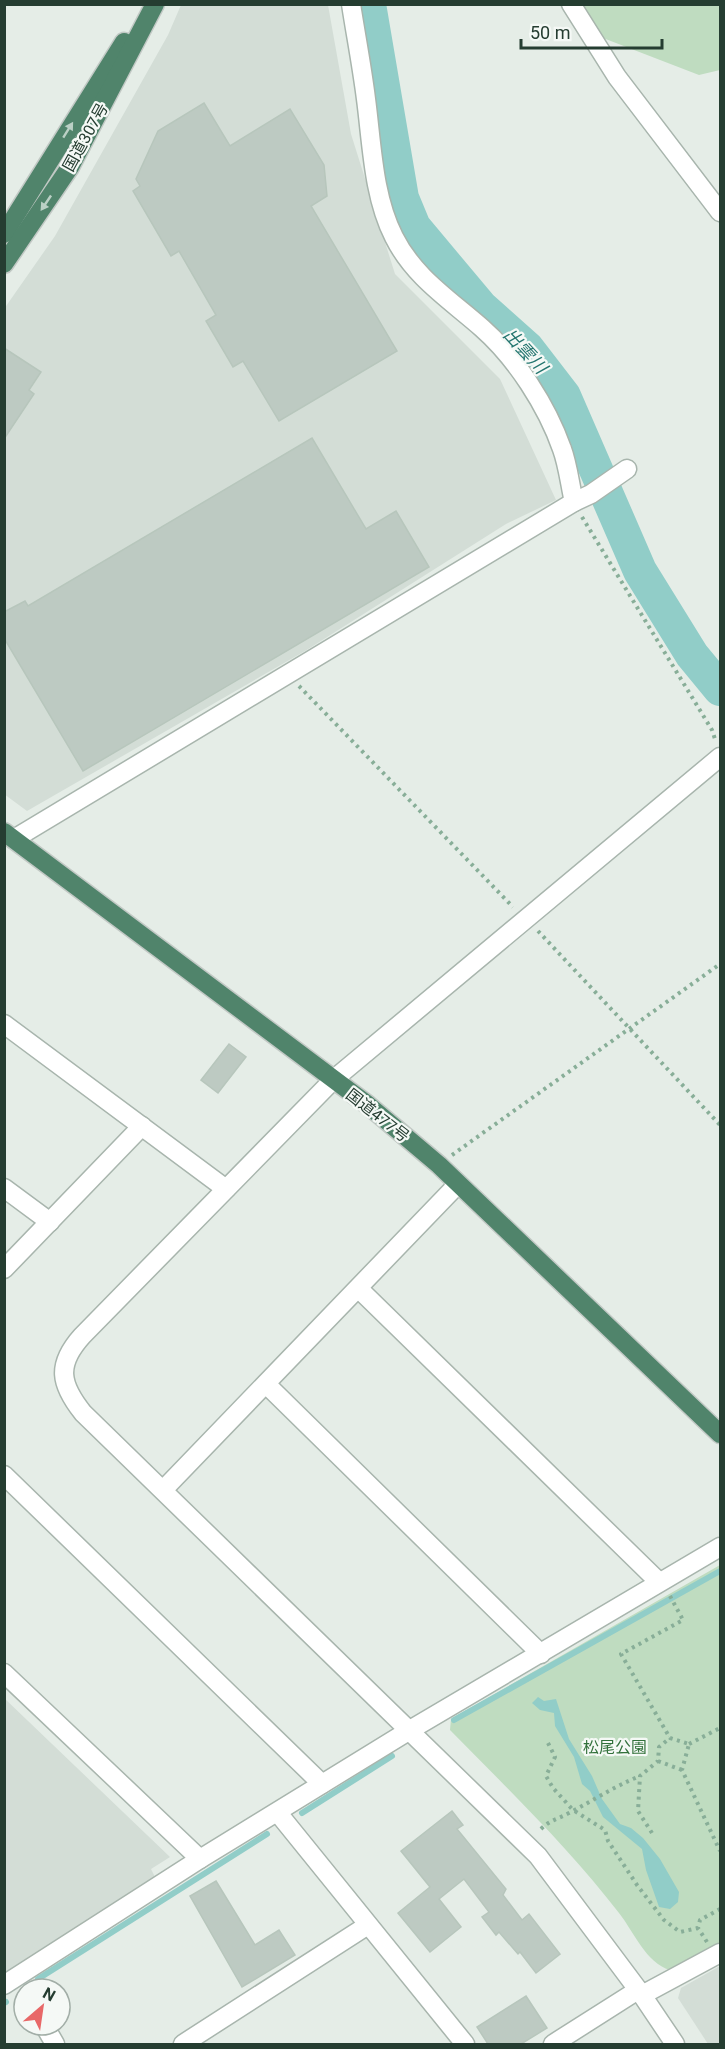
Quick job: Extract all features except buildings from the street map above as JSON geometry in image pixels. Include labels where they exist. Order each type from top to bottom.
[{"type":"highway","name":"国道307号","points":[[4,234],[101,76],[149,4]]},
{"type":"highway","name":"国道307号","points":[[4,264],[69,168],[155,4]]},
{"type":"highway","name":"国道477号","points":[[9,836],[333,1080],[439,1165],[720,1434]]},
{"type":"street","points":[[351,4],[364,79],[377,183],[393,235],[410,266],[441,296],[483,329],[512,361],[538,400],[562,449],[574,502]]},
{"type":"street","points":[[571,4],[617,77],[720,212]]},
{"type":"street","points":[[9,836],[591,494],[627,469]]},
{"type":"street","points":[[675,2044],[640,1992],[538,1856],[164,1489],[83,1413],[65,1387],[64,1368],[73,1346],[82,1335],[333,1080],[720,757]]},
{"type":"street","points":[[4,1024],[226,1189]]},
{"type":"street","points":[[4,1269],[142,1126]]},
{"type":"street","points":[[164,1489],[458,1184]]},
{"type":"street","points":[[4,1188],[50,1222]]},
{"type":"street","points":[[359,1289],[659,1582]]},
{"type":"street","points":[[266,1384],[541,1654]]},
{"type":"street","points":[[4,1475],[322,1784]]},
{"type":"street","points":[[27,1977],[200,1859],[410,1730],[720,1547]]},
{"type":"street","points":[[4,1673],[200,1859]]},
{"type":"street","points":[[278,1813],[458,2042]]},
{"type":"street","points":[[183,2044],[368,1925]]},
{"type":"street","points":[[553,2044],[640,1992],[718,1954]]},
{"type":"path","points":[[574,502],[712,730],[720,757]]},
{"type":"path","points":[[287,672],[630,1028],[720,1125]]},
{"type":"path","points":[[439,1165],[720,964]]},
{"type":"path","points":[[675,1605],[683,1620],[621,1654],[670,1738],[689,1744],[720,1728]]},
{"type":"path","points":[[541,1829],[551,1819],[640,1776],[658,1761],[659,1747],[670,1738]]},
{"type":"path","points":[[548,1743],[555,1757],[546,1776],[553,1788],[573,1810],[605,1830],[608,1841],[624,1862],[637,1886],[664,1920],[680,1932],[698,1928]]},
{"type":"path","points":[[689,1744],[682,1770],[720,1851]]},
{"type":"path","points":[[658,1761],[682,1770]]},
{"type":"path","points":[[640,1776],[638,1811],[652,1833]]},
{"type":"path","points":[[698,1928],[700,1920],[720,1909]]},
{"type":"path","points":[[698,1928],[718,1954]]},
{"type":"shaded area","points":[[181,5],[328,5],[351,134],[395,274],[500,379],[556,500],[506,524],[305,651],[27,811],[4,794],[4,309],[55,236],[168,35]]},
{"type":"shaded area","points":[[4,1698],[170,1857],[151,1869],[155,1877],[5,1975]]},
{"type":"shaded area","points":[[720,1966],[720,2044],[708,2044],[678,1998],[681,1988]]},
{"type":"green space","points":[[579,5],[720,5],[720,70],[699,75],[603,38]]},
{"type":"green space","name":"松尾公園","points":[[720,1565],[720,1943],[670,1970],[647,1954],[619,1913],[579,1865],[450,1730],[451,1719]]},
{"type":"water","points":[[538,1697],[544,1701],[556,1699],[569,1739],[592,1776],[602,1799],[620,1824],[631,1828],[643,1838],[660,1859],[679,1892],[678,1902],[670,1909],[659,1907],[646,1870],[642,1849],[603,1817],[590,1791],[582,1784],[574,1757],[555,1726],[554,1713],[540,1710],[532,1703]]},
{"type":"waterway","name":"出雲川","points":[[369,4],[402,198],[414,227],[481,307],[527,348],[564,396],[640,571],[692,655],[720,689]]},
{"type":"waterway","points":[[454,1720],[720,1571]]},
{"type":"waterway","points":[[302,1813],[392,1756]]},
{"type":"waterway","points":[[41,1977],[267,1834]]}]
